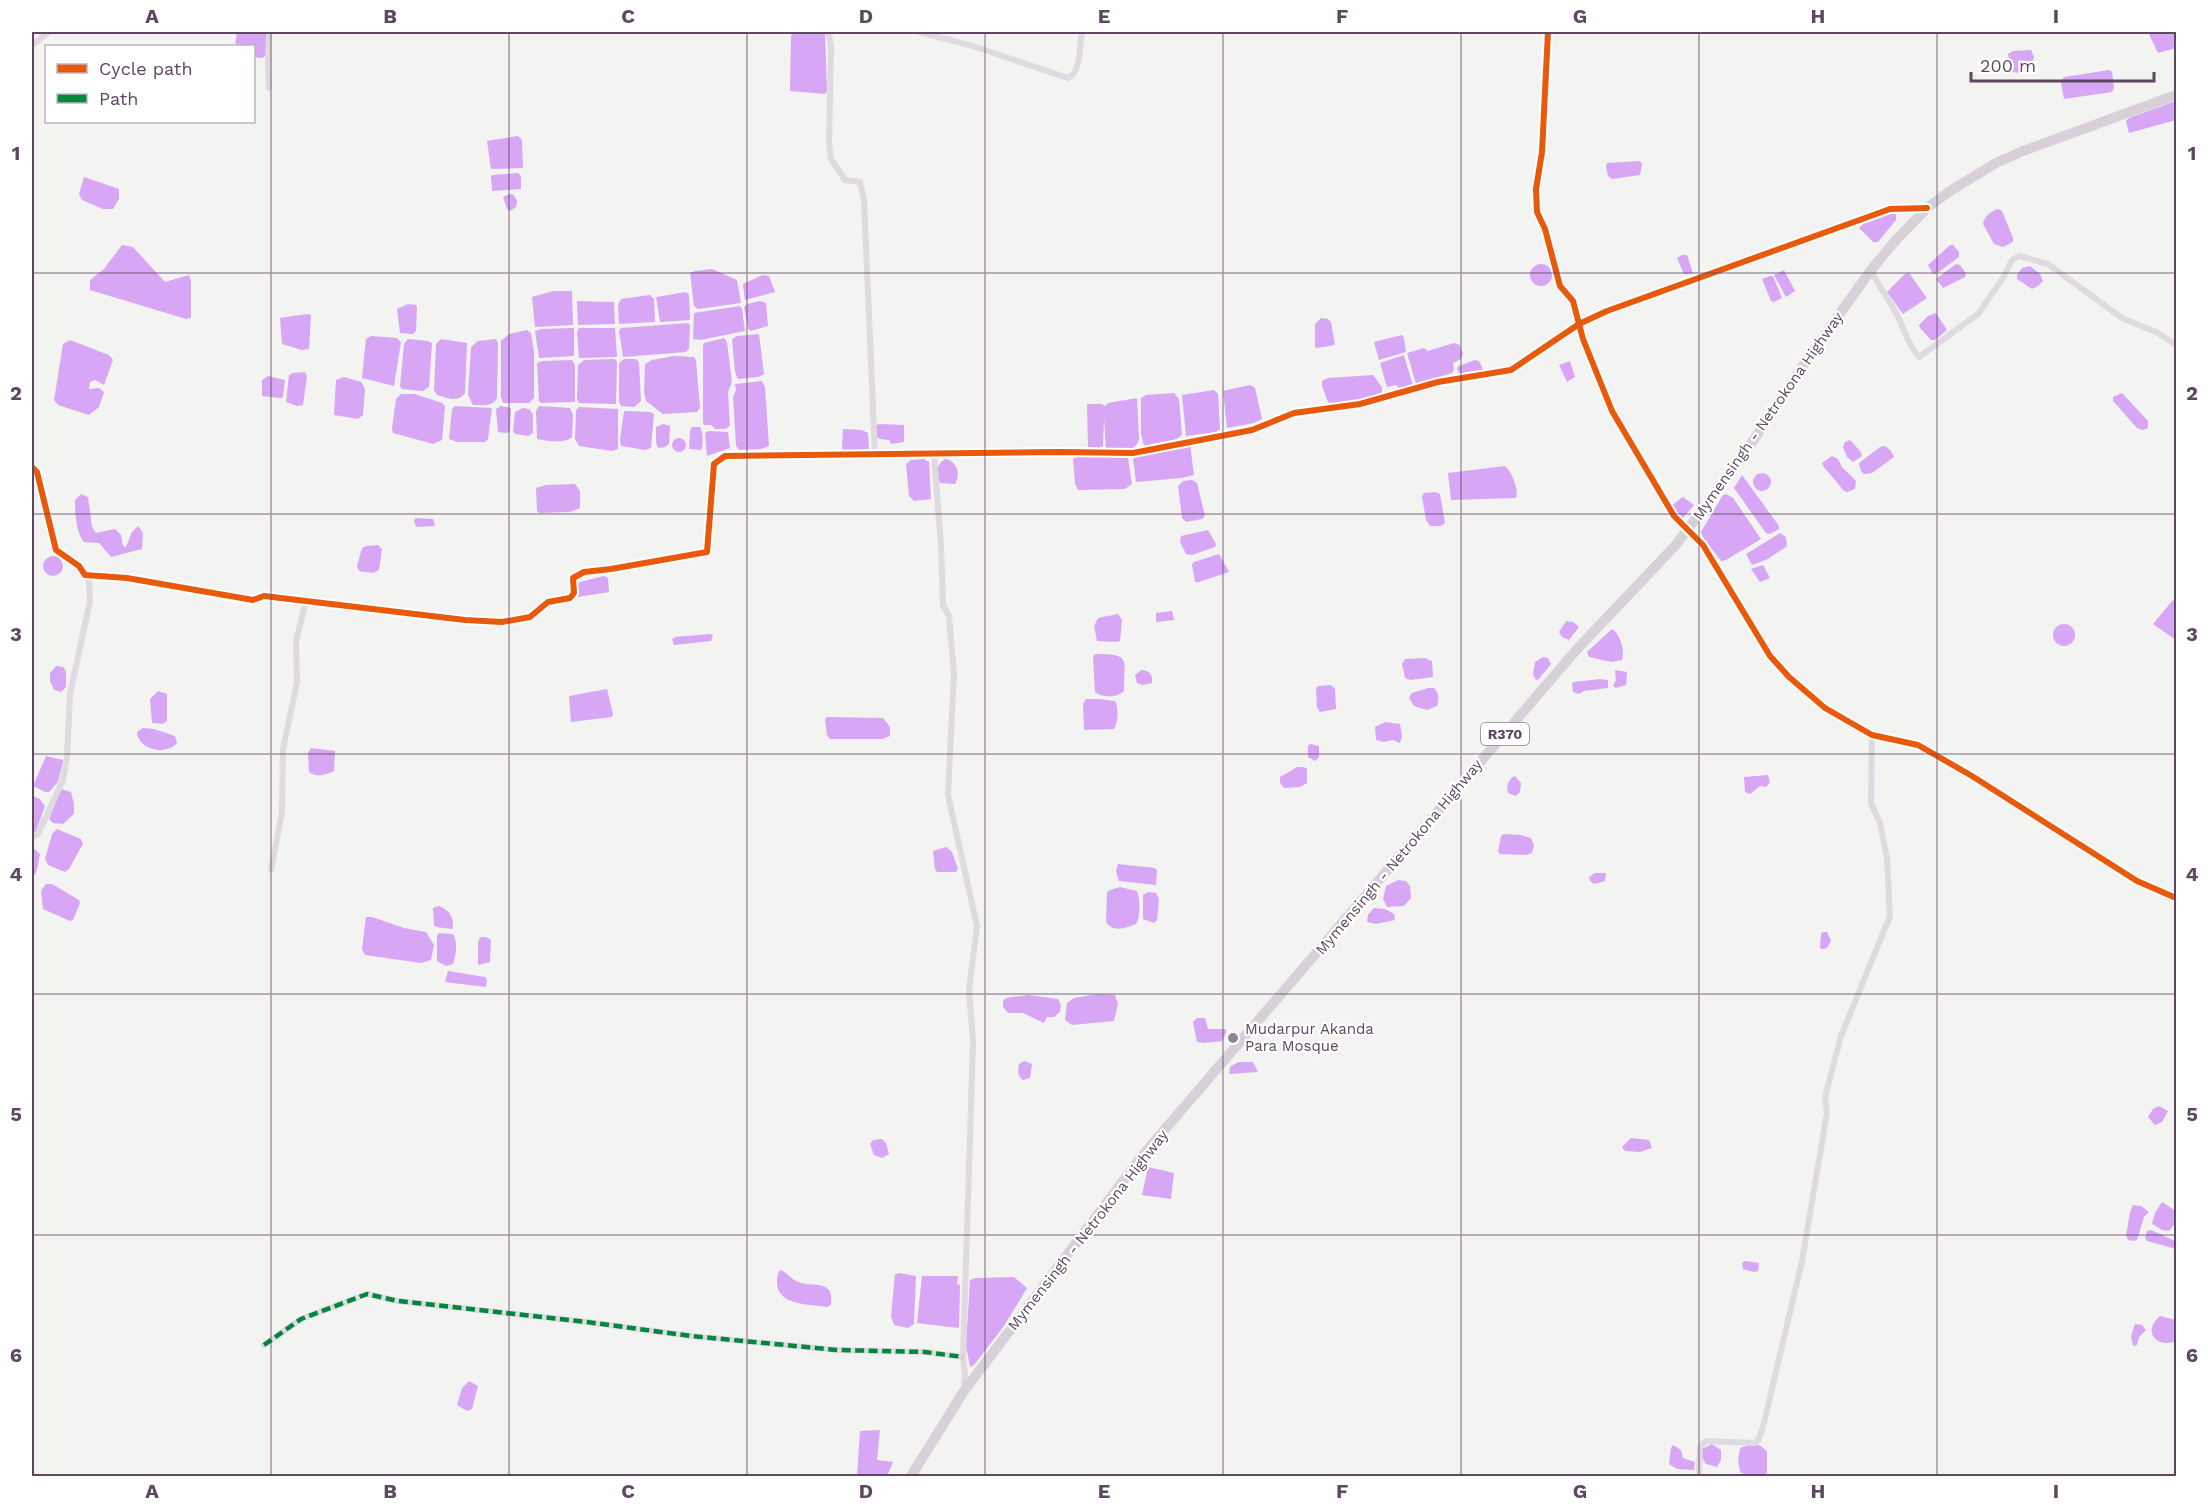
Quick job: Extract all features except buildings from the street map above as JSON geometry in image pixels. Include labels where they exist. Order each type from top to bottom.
[{"type":"main road","name":"Mymensingh - Netrokona Highway","points":[[911,1476],[964,1391],[1142,1156],[1578,648],[1675,546],[1745,453],[1806,361],[1871,270],[1926,208],[1974,176],[2023,151],[2176,95]]},
{"type":"street","points":[[32,45],[50,32]]},
{"type":"street","points":[[269,32],[269,88]]},
{"type":"street","points":[[828,32],[831,45],[829,143],[831,159],[845,180],[854,179],[860,182],[864,200],[874,454]]},
{"type":"street","points":[[919,32],[973,46],[1068,78],[1074,75],[1077,69],[1082,32]]},
{"type":"street","points":[[1548,32],[1542,152],[1536,189],[1537,212],[1545,229],[1560,286],[1573,301],[1583,339],[1612,411],[1674,516],[1703,545],[1770,656],[1825,708],[1872,735],[1918,745],[1972,776],[2138,881],[2176,898]]},
{"type":"street","points":[[85,575],[127,578],[253,600],[264,596],[465,620],[502,622],[530,617],[548,602],[573,596],[573,578],[584,572],[707,552],[714,464],[725,456],[1133,453],[1252,430],[1294,413],[1360,404],[1438,382],[1510,370],[1579,324],[1607,311],[1705,276],[1734,263],[1890,209],[1926,208]]},
{"type":"street","points":[[1871,270],[1902,326],[1903,333],[1919,357],[1978,314],[1998,286],[2012,260],[2019,256],[2048,264],[2122,318],[2158,333],[2176,345]]},
{"type":"street","points":[[934,454],[943,605],[949,616],[954,674],[948,795],[977,926],[969,990],[973,1041],[963,1357],[964,1391]]},
{"type":"street","points":[[32,466],[38,472],[56,550],[79,566],[89,581],[90,601],[70,694],[67,757],[63,780],[38,834],[32,837]]},
{"type":"street","points":[[271,870],[282,812],[283,750],[297,682],[296,641],[306,601]]},
{"type":"street","points":[[1699,1476],[1700,1446],[1707,1441],[1755,1443],[1759,1439],[1802,1261],[1827,1113],[1825,1097],[1827,1087],[1841,1036],[1890,916],[1887,858],[1880,824],[1871,803],[1872,735]]},
{"type":"street","points":[[264,1345],[300,1318],[367,1294],[398,1301],[691,1336],[837,1350],[925,1352],[963,1357]]},
{"type":"shaded area","points":[[237,32],[268,32],[266,56],[261,58],[255,57],[255,45],[235,45]]},
{"type":"shaded area","points":[[796,32],[825,32],[827,91],[825,94],[790,91],[791,35]]},
{"type":"shaded area","points":[[2148,32],[2176,32],[2176,48],[2158,53]]},
{"type":"shaded area","points":[[2031,50],[2034,57],[2031,67],[2017,73],[2011,71],[2008,54],[2013,51]]},
{"type":"shaded area","points":[[2109,70],[2112,72],[2114,88],[2112,92],[2064,99],[2061,82],[2064,77]]},
{"type":"shaded area","points":[[2176,101],[2176,120],[2129,133],[2126,121],[2129,118]]},
{"type":"shaded area","points":[[518,136],[522,140],[523,168],[491,169],[487,141]]},
{"type":"shaded area","points":[[1640,161],[1642,164],[1640,175],[1612,179],[1608,176],[1607,163]]},
{"type":"shaded area","points":[[518,173],[521,176],[521,189],[492,191],[491,176]]},
{"type":"shaded area","points":[[84,177],[119,189],[119,199],[113,209],[103,209],[82,200],[79,194]]},
{"type":"shaded area","points":[[509,194],[514,195],[517,201],[516,207],[510,211],[503,197]]},
{"type":"shaded area","points":[[1997,209],[2002,211],[2013,238],[2013,242],[2003,247],[1994,244],[1983,224],[1986,217]]},
{"type":"shaded area","points":[[1893,213],[1896,214],[1896,220],[1878,242],[1873,242],[1859,228],[1863,224]]},
{"type":"shaded area","points":[[122,245],[133,247],[165,282],[189,275],[191,318],[186,319],[90,290],[90,280],[104,269]]},
{"type":"shaded area","points":[[1950,245],[1953,245],[1959,252],[1959,257],[1933,274],[1928,265]]},
{"type":"shaded area","points":[[1687,255],[1693,273],[1684,274],[1677,258]]},
{"type":"shaded area","points":[[1541,264],[1549,267],[1552,275],[1549,283],[1541,286],[1533,283],[1530,275],[1533,267]]},
{"type":"shaded area","points":[[1956,264],[1960,265],[1966,273],[1965,277],[1943,288],[1936,279]]},
{"type":"shaded area","points":[[2030,266],[2040,274],[2043,281],[2032,289],[2017,279],[2022,268]]},
{"type":"shaded area","points":[[712,269],[737,280],[741,303],[698,309],[694,306],[690,273]]},
{"type":"shaded area","points":[[1784,270],[1795,291],[1786,297],[1774,275]]},
{"type":"shaded area","points":[[1909,273],[1927,298],[1903,314],[1887,292],[1905,274]]},
{"type":"shaded area","points":[[763,275],[769,276],[775,292],[745,300],[743,284]]},
{"type":"shaded area","points":[[1773,276],[1782,298],[1774,302],[1771,301],[1762,279]]},
{"type":"shaded area","points":[[553,291],[572,291],[573,325],[535,327],[532,297]]},
{"type":"shaded area","points":[[686,292],[689,295],[690,320],[660,322],[656,297]]},
{"type":"shaded area","points":[[650,295],[654,299],[655,322],[619,324],[618,305],[621,299]]},
{"type":"shaded area","points":[[577,301],[614,302],[615,324],[578,325]]},
{"type":"shaded area","points":[[760,301],[766,303],[768,326],[751,331],[748,329],[744,307]]},
{"type":"shaded area","points":[[408,304],[417,307],[416,331],[413,334],[400,333],[397,309]]},
{"type":"shaded area","points":[[740,306],[745,331],[700,340],[693,339],[694,313]]},
{"type":"shaded area","points":[[1936,313],[1947,330],[1935,340],[1931,340],[1919,325],[1928,316]]},
{"type":"shaded area","points":[[311,315],[309,349],[302,350],[282,344],[280,318]]},
{"type":"shaded area","points":[[1321,318],[1331,322],[1335,345],[1315,347],[1315,324]]},
{"type":"shaded area","points":[[688,323],[690,325],[689,349],[686,352],[623,357],[619,331],[621,328]]},
{"type":"shaded area","points":[[574,328],[574,356],[539,358],[535,331]]},
{"type":"shaded area","points":[[579,328],[615,328],[617,357],[579,358],[577,331]]},
{"type":"shaded area","points":[[527,330],[531,333],[534,352],[534,398],[529,403],[503,403],[501,397],[501,341],[509,334]]},
{"type":"shaded area","points":[[759,334],[764,374],[758,377],[738,379],[735,372],[732,339],[737,336]]},
{"type":"shaded area","points":[[1402,335],[1406,352],[1379,360],[1374,342]]},
{"type":"shaded area","points":[[371,336],[397,338],[401,342],[394,386],[362,378],[366,339]]},
{"type":"shaded area","points":[[724,338],[727,342],[732,382],[728,392],[730,426],[725,429],[715,429],[711,425],[704,425],[703,422],[703,346],[704,343]]},
{"type":"shaded area","points":[[408,339],[432,343],[429,387],[423,391],[402,389],[400,386],[404,344]]},
{"type":"shaded area","points":[[441,339],[467,343],[465,393],[459,398],[452,399],[437,395],[434,390],[436,344]]},
{"type":"shaded area","points":[[496,339],[498,343],[497,398],[490,404],[473,405],[468,395],[471,347],[478,341]]},
{"type":"shaded area","points":[[70,340],[109,355],[113,360],[104,385],[95,380],[90,382],[89,389],[99,388],[104,392],[99,407],[89,415],[58,405],[54,400],[63,344]]},
{"type":"shaded area","points":[[1454,343],[1460,345],[1463,354],[1461,359],[1453,363],[1452,373],[1416,384],[1407,353],[1424,348],[1428,351]]},
{"type":"shaded area","points":[[1404,355],[1413,386],[1402,390],[1396,385],[1387,387],[1380,363]]},
{"type":"shaded area","points":[[674,356],[694,357],[696,360],[700,408],[697,412],[663,414],[646,401],[645,364],[652,360]]},
{"type":"shaded area","points":[[614,359],[617,361],[616,404],[579,403],[577,399],[578,365],[584,360]]},
{"type":"shaded area","points":[[624,359],[636,359],[639,362],[641,401],[634,407],[621,406],[619,402],[619,363]]},
{"type":"shaded area","points":[[572,360],[575,365],[575,402],[541,403],[537,363]]},
{"type":"shaded area","points":[[1475,360],[1479,361],[1482,371],[1460,375],[1457,368],[1459,366]]},
{"type":"shaded area","points":[[1570,361],[1575,377],[1567,382],[1559,365]]},
{"type":"shaded area","points":[[305,372],[307,376],[303,405],[297,406],[286,402],[289,375]]},
{"type":"shaded area","points":[[1373,375],[1382,387],[1382,392],[1378,395],[1348,403],[1328,402],[1322,381],[1328,378]]},
{"type":"shaded area","points":[[268,376],[285,380],[283,397],[262,396],[262,380]]},
{"type":"shaded area","points":[[344,377],[361,382],[365,389],[363,415],[358,419],[334,415],[336,380]]},
{"type":"shaded area","points":[[762,381],[765,387],[769,446],[761,449],[739,450],[736,446],[733,397],[736,390],[735,384]]},
{"type":"shaded area","points":[[1250,385],[1255,388],[1262,419],[1254,423],[1227,428],[1223,391]]},
{"type":"shaded area","points":[[1214,390],[1218,394],[1220,429],[1216,432],[1186,436],[1182,395]]},
{"type":"shaded area","points":[[1174,393],[1179,399],[1182,435],[1177,439],[1144,446],[1141,434],[1141,398],[1146,395]]},
{"type":"shaded area","points":[[2122,393],[2148,421],[2148,428],[2142,430],[2137,428],[2113,401],[2113,397]]},
{"type":"shaded area","points":[[401,394],[415,394],[445,406],[442,440],[433,444],[393,433],[396,399]]},
{"type":"shaded area","points":[[1137,398],[1139,438],[1135,447],[1127,450],[1106,450],[1104,418],[1103,446],[1088,447],[1087,404],[1105,406],[1108,403]]},
{"type":"shaded area","points":[[455,406],[492,408],[488,439],[485,442],[457,442],[449,439],[452,409]]},
{"type":"shaded area","points":[[501,406],[511,408],[510,431],[506,433],[498,432],[496,409]]},
{"type":"shaded area","points":[[539,406],[570,408],[573,415],[572,437],[560,441],[537,439],[536,411]]},
{"type":"shaded area","points":[[579,407],[618,409],[618,449],[612,451],[579,446],[575,439],[576,410]]},
{"type":"shaded area","points":[[523,408],[529,409],[533,414],[533,433],[528,436],[515,434],[513,431],[515,412]]},
{"type":"shaded area","points":[[624,411],[654,414],[651,448],[645,450],[621,446]]},
{"type":"shaded area","points":[[663,424],[670,426],[669,444],[658,448],[656,427]]},
{"type":"shaded area","points":[[876,425],[904,425],[904,442],[891,444],[889,440],[876,436]]},
{"type":"shaded area","points":[[692,427],[701,429],[703,442],[701,450],[689,449]]},
{"type":"shaded area","points":[[843,429],[862,430],[868,433],[869,449],[847,451],[842,449]]},
{"type":"shaded area","points":[[708,431],[728,432],[730,448],[707,456],[705,433]]},
{"type":"shaded area","points":[[679,438],[684,440],[686,445],[684,450],[679,452],[674,450],[672,445],[674,440]]},
{"type":"shaded area","points":[[1850,440],[1862,456],[1853,462],[1847,457],[1843,447],[1845,442]]},
{"type":"shaded area","points":[[1190,444],[1194,475],[1136,482],[1133,459],[1135,456],[1172,446]]},
{"type":"shaded area","points":[[1885,446],[1894,457],[1872,473],[1864,474],[1859,463],[1880,447]]},
{"type":"shaded area","points":[[1081,455],[1128,458],[1132,484],[1125,489],[1078,490],[1075,484],[1073,459]]},
{"type":"shaded area","points":[[1832,456],[1838,459],[1842,467],[1856,481],[1855,489],[1844,491],[1824,467],[1822,463]]},
{"type":"shaded area","points":[[924,459],[929,462],[931,499],[914,501],[909,496],[906,464],[911,460]]},
{"type":"shaded area","points":[[945,459],[957,468],[958,476],[955,484],[940,483],[938,470]]},
{"type":"shaded area","points":[[1505,466],[1514,481],[1517,490],[1516,498],[1451,500],[1448,473]]},
{"type":"shaded area","points":[[1762,473],[1768,476],[1771,482],[1768,488],[1762,491],[1756,488],[1753,482],[1756,476]]},
{"type":"shaded area","points":[[1742,475],[1779,529],[1770,534],[1766,533],[1734,488]]},
{"type":"shaded area","points":[[1192,480],[1197,483],[1205,516],[1202,519],[1186,522],[1182,518],[1178,486],[1183,481]]},
{"type":"shaded area","points":[[575,484],[580,491],[580,508],[570,512],[539,513],[536,488],[546,485]]},
{"type":"shaded area","points":[[1424,493],[1440,494],[1445,523],[1441,526],[1430,526],[1426,520],[1422,497]]},
{"type":"shaded area","points":[[81,494],[88,497],[92,527],[96,533],[115,529],[121,535],[123,546],[126,547],[132,532],[138,526],[143,533],[142,549],[111,557],[99,543],[84,542],[78,528],[75,510],[75,500]]},
{"type":"shaded area","points":[[1726,494],[1733,498],[1761,539],[1721,561],[1701,532],[1723,495]]},
{"type":"shaded area","points":[[1683,497],[1694,505],[1683,518],[1671,506]]},
{"type":"shaded area","points":[[416,518],[433,519],[435,526],[416,527],[414,520]]},
{"type":"shaded area","points":[[1208,530],[1216,544],[1215,547],[1192,555],[1186,554],[1180,542],[1181,536]]},
{"type":"shaded area","points":[[1780,533],[1786,537],[1787,546],[1768,559],[1752,565],[1746,554]]},
{"type":"shaded area","points":[[378,545],[382,549],[379,570],[373,573],[359,571],[357,566],[362,548]]},
{"type":"shaded area","points":[[1219,554],[1229,572],[1195,582],[1192,565],[1194,562]]},
{"type":"shaded area","points":[[49,556],[57,556],[63,562],[63,570],[57,576],[49,576],[43,570],[43,562]]},
{"type":"shaded area","points":[[1763,565],[1770,578],[1760,582],[1751,569]]},
{"type":"shaded area","points":[[604,576],[608,578],[609,592],[578,597],[576,583]]},
{"type":"shaded area","points":[[2173,600],[2176,603],[2176,640],[2153,624]]},
{"type":"shaded area","points":[[1172,611],[1174,620],[1156,622],[1156,613]]},
{"type":"shaded area","points":[[1118,614],[1122,620],[1120,641],[1097,641],[1094,626],[1098,618]]},
{"type":"shaded area","points":[[1566,621],[1573,622],[1579,627],[1569,640],[1562,637],[1559,632]]},
{"type":"shaded area","points":[[2064,624],[2072,627],[2075,635],[2072,643],[2064,646],[2056,643],[2053,635],[2056,627]]},
{"type":"shaded area","points":[[1612,629],[1621,643],[1622,660],[1611,662],[1589,657],[1587,652]]},
{"type":"shaded area","points":[[711,634],[713,636],[711,641],[674,645],[672,639],[675,637]]},
{"type":"shaded area","points":[[1096,654],[1116,655],[1123,660],[1125,665],[1124,691],[1118,695],[1102,695],[1095,692],[1093,656]]},
{"type":"shaded area","points":[[1543,657],[1548,658],[1551,664],[1538,680],[1533,674],[1535,662]]},
{"type":"shaded area","points":[[1425,658],[1432,661],[1433,677],[1410,680],[1405,678],[1402,664],[1405,659]]},
{"type":"shaded area","points":[[56,666],[63,667],[66,671],[66,687],[61,692],[54,690],[50,681],[50,673]]},
{"type":"shaded area","points":[[1141,670],[1150,673],[1152,683],[1142,685],[1137,683],[1135,675]]},
{"type":"shaded area","points":[[1615,670],[1627,672],[1626,685],[1616,688],[1613,686],[1616,680]]},
{"type":"shaded area","points":[[1608,680],[1608,688],[1584,691],[1579,694],[1573,692],[1572,683],[1574,682]]},
{"type":"shaded area","points":[[1331,685],[1335,689],[1336,709],[1320,712],[1317,707],[1316,688]]},
{"type":"shaded area","points":[[1434,688],[1437,692],[1437,706],[1427,710],[1414,706],[1409,698],[1412,693]]},
{"type":"shaded area","points":[[607,689],[612,717],[571,722],[569,696]]},
{"type":"shaded area","points":[[158,691],[167,694],[167,721],[162,724],[152,723],[150,699]]},
{"type":"shaded area","points":[[1086,699],[1115,701],[1118,715],[1114,729],[1084,730],[1083,704]]},
{"type":"shaded area","points":[[827,717],[883,718],[890,727],[890,736],[882,739],[830,739],[827,735],[825,719]]},
{"type":"shaded area","points":[[1385,722],[1400,724],[1402,736],[1400,743],[1393,740],[1384,742],[1376,740],[1375,727]]},
{"type":"shaded area","points":[[143,728],[175,736],[177,743],[160,750],[147,747],[142,743],[137,732]]},
{"type":"shaded area","points":[[1310,744],[1319,746],[1319,757],[1315,761],[1308,757]]},
{"type":"shaded area","points":[[311,748],[335,751],[334,771],[324,775],[309,772],[308,753]]},
{"type":"shaded area","points":[[46,756],[63,760],[58,782],[49,792],[33,786]]},
{"type":"shaded area","points":[[1297,767],[1307,769],[1307,783],[1300,787],[1284,788],[1280,783],[1280,777]]},
{"type":"shaded area","points":[[1768,775],[1770,782],[1766,787],[1760,786],[1750,794],[1745,792],[1744,777]]},
{"type":"shaded area","points":[[1515,776],[1521,783],[1520,792],[1516,796],[1508,793],[1507,788],[1509,781]]},
{"type":"shaded area","points":[[61,789],[71,792],[74,804],[74,814],[63,824],[53,823],[49,819]]},
{"type":"shaded area","points":[[32,796],[40,799],[45,806],[36,831],[32,834]]},
{"type":"shaded area","points":[[57,829],[81,839],[83,844],[65,872],[48,865],[45,859],[52,834]]},
{"type":"shaded area","points":[[1504,834],[1531,838],[1534,845],[1532,853],[1526,855],[1500,854],[1498,852],[1501,836]]},
{"type":"shaded area","points":[[32,847],[40,854],[37,870],[32,880]]},
{"type":"shaded area","points":[[946,847],[952,852],[958,869],[956,872],[937,872],[935,869],[933,851]]},
{"type":"shaded area","points":[[1118,864],[1155,868],[1157,871],[1156,885],[1119,881],[1116,871]]},
{"type":"shaded area","points":[[1595,873],[1606,873],[1605,881],[1594,884],[1590,881],[1589,877]]},
{"type":"shaded area","points":[[1398,880],[1406,881],[1410,886],[1411,898],[1404,906],[1387,907],[1383,899],[1386,886]]},
{"type":"shaded area","points":[[46,884],[52,884],[79,900],[80,903],[73,920],[70,921],[43,909],[41,891]]},
{"type":"shaded area","points":[[1120,887],[1137,891],[1139,912],[1136,924],[1116,929],[1106,922],[1107,892]]},
{"type":"shaded area","points":[[1148,892],[1156,893],[1159,899],[1157,920],[1154,923],[1143,919],[1143,895]]},
{"type":"shaded area","points":[[439,906],[450,915],[453,922],[452,929],[434,925],[433,908]]},
{"type":"shaded area","points":[[1374,908],[1385,909],[1394,914],[1395,920],[1376,924],[1367,922],[1368,915]]},
{"type":"shaded area","points":[[366,917],[426,932],[434,945],[431,960],[421,963],[365,955],[362,949]]},
{"type":"shaded area","points":[[1827,932],[1831,941],[1827,948],[1823,949],[1820,948],[1821,933]]},
{"type":"shaded area","points":[[439,933],[453,934],[455,937],[456,949],[453,964],[446,966],[437,961]]},
{"type":"shaded area","points":[[480,937],[491,940],[490,962],[478,965],[478,942]]},
{"type":"shaded area","points":[[448,971],[485,977],[486,987],[445,982]]},
{"type":"shaded area","points":[[1099,994],[1115,995],[1118,1004],[1114,1021],[1072,1025],[1065,1020],[1067,1003],[1074,998]]},
{"type":"shaded area","points":[[1028,995],[1058,999],[1061,1005],[1060,1012],[1054,1017],[1047,1017],[1044,1023],[1023,1013],[1008,1013],[1003,1007],[1003,1001],[1006,998]]},
{"type":"shaded area","points":[[1197,1018],[1205,1018],[1208,1029],[1226,1029],[1222,1041],[1197,1042],[1193,1022]]},
{"type":"shaded area","points":[[1024,1061],[1032,1064],[1030,1078],[1023,1080],[1018,1069],[1019,1064]]},
{"type":"shaded area","points":[[1238,1062],[1253,1062],[1258,1072],[1229,1074],[1230,1067]]},
{"type":"shaded area","points":[[2159,1106],[2168,1111],[2162,1122],[2155,1125],[2148,1117],[2153,1109]]},
{"type":"shaded area","points":[[1631,1138],[1649,1140],[1652,1148],[1640,1152],[1625,1151],[1622,1147]]},
{"type":"shaded area","points":[[882,1139],[886,1143],[889,1154],[882,1158],[874,1155],[870,1144],[873,1140]]},
{"type":"shaded area","points":[[1148,1167],[1174,1173],[1171,1199],[1142,1195]]},
{"type":"shaded area","points":[[2162,1202],[2176,1211],[2176,1222],[2169,1231],[2152,1224],[2155,1213]]},
{"type":"shaded area","points":[[2133,1205],[2141,1206],[2149,1212],[2144,1217],[2137,1240],[2134,1241],[2128,1240],[2126,1236]]},
{"type":"shaded area","points":[[2151,1230],[2175,1241],[2176,1249],[2147,1241],[2145,1238],[2147,1231]]},
{"type":"shaded area","points":[[1745,1261],[1759,1263],[1758,1271],[1743,1269],[1742,1263]]},
{"type":"shaded area","points":[[780,1270],[796,1281],[826,1287],[831,1296],[831,1305],[827,1307],[796,1303],[783,1296],[777,1284]]},
{"type":"shaded area","points":[[895,1274],[916,1276],[914,1324],[908,1328],[894,1325],[891,1316]]},
{"type":"shaded area","points":[[922,1276],[958,1276],[957,1284],[960,1285],[959,1328],[917,1323]]},
{"type":"shaded area","points":[[1014,1277],[1027,1288],[1004,1326],[974,1365],[970,1367],[966,1346],[970,1280]]},
{"type":"shaded area","points":[[2160,1316],[2176,1320],[2176,1341],[2163,1343],[2154,1337],[2152,1327]]},
{"type":"shaded area","points":[[2135,1324],[2142,1325],[2146,1330],[2139,1337],[2137,1345],[2133,1346],[2131,1336]]},
{"type":"shaded area","points":[[469,1381],[478,1386],[472,1409],[467,1411],[457,1405],[462,1388]]},
{"type":"shaded area","points":[[880,1430],[877,1460],[893,1462],[887,1476],[857,1476],[860,1431]]},
{"type":"shaded area","points":[[1712,1444],[1721,1450],[1721,1460],[1717,1467],[1706,1464],[1702,1457],[1702,1449]]},
{"type":"shaded area","points":[[1673,1445],[1681,1450],[1683,1458],[1695,1462],[1694,1470],[1677,1469],[1669,1464]]},
{"type":"shaded area","points":[[1759,1445],[1767,1451],[1767,1473],[1753,1476],[1740,1472],[1738,1461],[1740,1448]]},
{"type":"marked path","points":[[264,1345],[301,1319],[367,1294],[398,1301],[691,1336],[837,1350],[925,1352],[963,1357]]},
{"type":"cycle path","points":[[1548,32],[1542,152],[1536,189],[1537,212],[1545,229],[1560,286],[1573,301],[1583,339],[1612,411],[1674,516],[1703,545],[1770,656],[1789,677],[1825,708],[1872,735],[1918,745],[1972,776],[2137,881],[2176,898]]},
{"type":"cycle path","points":[[32,467],[37,472],[56,550],[79,566],[85,575],[127,578],[253,600],[264,596],[465,620],[502,622],[530,617],[548,602],[570,598],[574,593],[573,578],[584,572],[707,552],[714,464],[725,456],[1133,453],[1252,430],[1294,413],[1360,404],[1438,382],[1511,370],[1579,324],[1607,311],[1890,209],[1927,208]]},
{"type":"place","name":"Mudarpur Akanda Para Mosque","points":[[1233,1038]]}]
